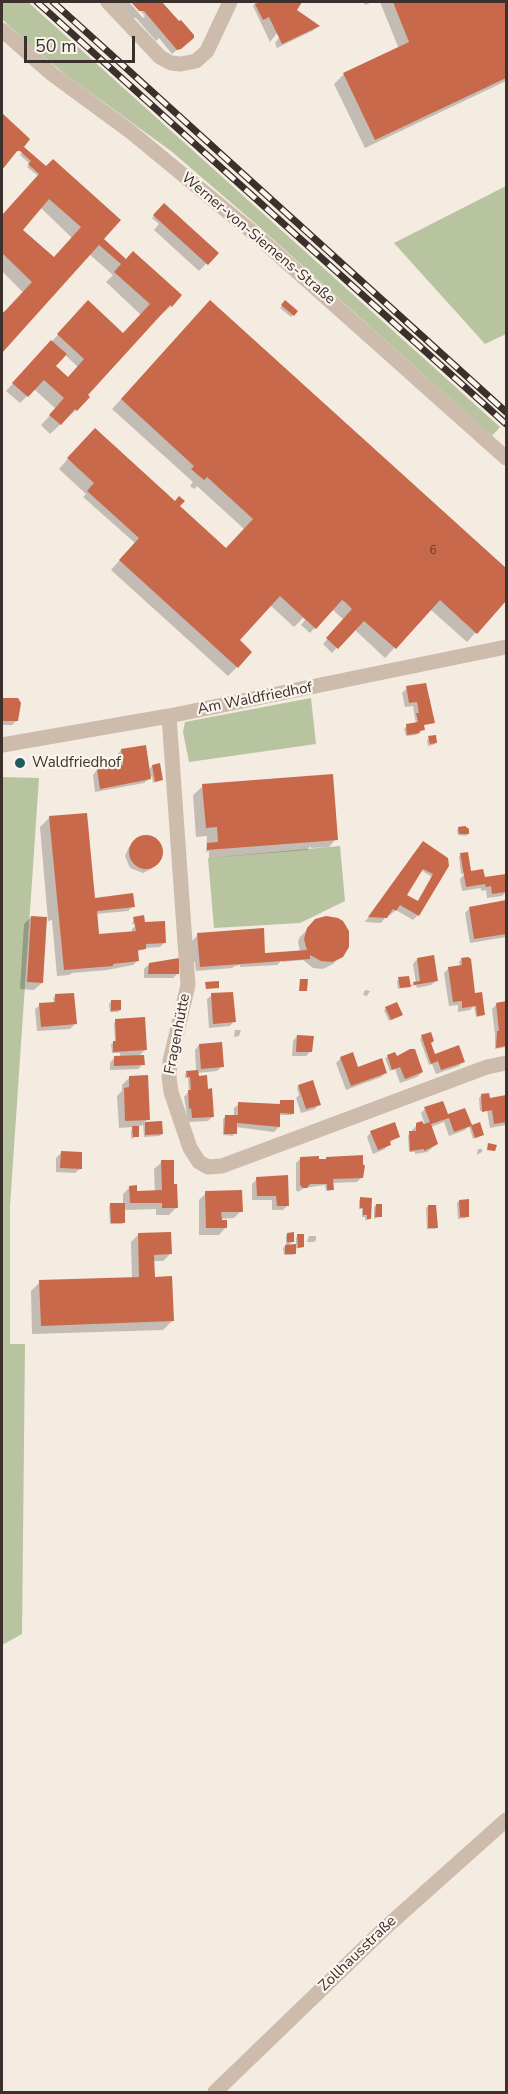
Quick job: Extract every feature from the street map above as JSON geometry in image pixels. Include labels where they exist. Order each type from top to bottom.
[{"type":"street","points":[[108,2],[156,54],[176,64],[191,63],[202,57],[211,46],[230,2]]},
{"type":"street","name":"Werner-von-Siemens-Straße","points":[[2,30],[61,82],[131,132],[256,235],[507,458]]},
{"type":"street","name":"Am Waldfriedhof","points":[[2,745],[169,716],[507,647]]},
{"type":"street","name":"Fragenhütte","points":[[169,716],[188,985],[170,1060],[169,1085],[193,1153],[199,1162],[208,1167],[222,1166],[487,1067],[507,1063]]},
{"type":"street","name":"Zollhausstraße","points":[[215,2092],[384,1929],[507,1820]]},
{"type":"green space","points":[[2,2],[28,2],[500,427],[492,436],[171,151],[66,75],[30,45],[2,19]]},
{"type":"green space","points":[[506,186],[506,334],[485,344],[394,243]]},
{"type":"green space","points":[[311,698],[316,744],[189,762],[183,732],[185,722]]},
{"type":"green space","points":[[2,777],[39,778],[10,1206],[10,1344],[25,1344],[22,1634],[2,1645]]},
{"type":"green space","points":[[340,846],[345,901],[300,923],[214,928],[208,858]]},
{"type":"building","points":[[131,2],[162,2],[179,21],[181,20],[194,38],[177,50],[144,11],[139,11]]},
{"type":"building","points":[[302,2],[297,10],[320,26],[282,44],[269,17],[263,20],[255,4]]},
{"type":"building","points":[[393,2],[506,2],[506,78],[375,140],[343,73],[409,42]]},
{"type":"building","points":[[2,113],[30,139],[24,147],[46,166],[53,159],[121,220],[104,239],[126,259],[133,251],[182,295],[172,307],[170,305],[88,395],[90,397],[77,411],[75,409],[61,425],[49,415],[64,398],[44,380],[28,397],[12,383],[51,340],[67,354],[56,366],[68,377],[84,359],[57,334],[88,300],[123,333],[150,304],[114,272],[121,264],[99,245],[2,353],[2,313],[32,282],[2,253],[2,215],[39,174],[28,164],[31,161],[20,151],[17,151],[2,170]],"holes":[[[49,199],[81,227],[54,257],[23,230]]]},
{"type":"building","points":[[164,203],[219,253],[208,265],[153,215]]},
{"type":"building","points":[[210,300],[506,568],[506,601],[477,634],[440,600],[396,649],[364,621],[338,649],[326,638],[352,609],[345,602],[342,600],[316,629],[280,596],[240,640],[252,652],[238,668],[119,560],[139,538],[87,491],[94,483],[67,458],[95,428],[175,501],[179,496],[185,501],[180,506],[226,548],[253,519],[207,477],[204,480],[191,469],[194,466],[121,399]]},
{"type":"building","points":[[285,300],[298,311],[294,316],[281,305]]},
{"type":"building","points":[[426,683],[435,723],[424,725],[425,730],[419,731],[420,733],[407,735],[406,724],[418,722],[416,713],[419,713],[417,702],[409,703],[406,686]]},
{"type":"building","points":[[2,698],[18,698],[21,703],[18,721],[2,721]]},
{"type":"building","points":[[436,735],[437,743],[430,744],[428,736]]},
{"type":"building","points":[[146,745],[151,779],[100,789],[97,769],[123,765],[121,749]]},
{"type":"building","points":[[160,763],[163,780],[155,782],[152,765]]},
{"type":"building","points":[[333,774],[338,840],[207,850],[207,843],[218,842],[217,827],[206,828],[202,784]]},
{"type":"building","points":[[87,813],[95,898],[133,893],[135,907],[97,911],[99,934],[136,931],[133,917],[144,915],[145,922],[165,921],[166,943],[146,944],[146,949],[138,950],[139,961],[113,964],[113,966],[64,970],[49,816]]},
{"type":"building","points":[[465,826],[469,829],[469,834],[459,834],[458,827]]},
{"type":"building","points":[[146,835],[158,840],[163,852],[158,864],[146,869],[134,864],[129,852],[134,840]]},
{"type":"building","points":[[423,841],[448,858],[449,866],[419,916],[400,905],[396,911],[393,909],[387,918],[368,917]],"holes":[[[423,869],[433,874],[418,901],[407,895]]]},
{"type":"building","points":[[468,852],[471,871],[483,869],[485,877],[506,874],[506,892],[492,894],[491,886],[486,887],[485,884],[466,887],[460,853]]},
{"type":"building","points":[[506,900],[506,934],[474,939],[469,907]]},
{"type":"building","points":[[31,916],[47,917],[43,983],[27,982]]},
{"type":"building","points":[[326,916],[343,921],[349,931],[349,947],[343,957],[337,960],[321,961],[310,955],[310,959],[200,967],[197,933],[264,928],[265,953],[307,950],[304,939],[307,928],[315,919]]},
{"type":"building","points":[[434,955],[438,981],[414,985],[413,982],[420,981],[417,958]]},
{"type":"building","points":[[179,958],[179,974],[148,974],[149,963]]},
{"type":"building","points":[[461,958],[471,959],[475,993],[482,992],[485,1015],[477,1016],[476,1006],[462,1008],[462,1001],[453,1002],[448,967],[462,965]]},
{"type":"building","points":[[409,976],[411,987],[400,988],[398,977]]},
{"type":"building","points":[[300,979],[308,979],[307,991],[299,991]]},
{"type":"building","points":[[219,981],[219,988],[206,989],[205,982]]},
{"type":"building","points":[[233,992],[236,1022],[213,1024],[211,993]]},
{"type":"building","points":[[74,993],[77,1024],[41,1027],[39,1003],[55,1002],[55,994]]},
{"type":"building","points":[[111,1000],[121,1000],[121,1010],[111,1011]]},
{"type":"building","points":[[506,1001],[506,1046],[496,1048],[497,1031],[499,1031],[496,1003]]},
{"type":"building","points":[[397,1002],[403,1015],[391,1020],[385,1007]]},
{"type":"building","points":[[145,1017],[147,1050],[113,1052],[113,1041],[116,1041],[115,1019]]},
{"type":"building","points":[[431,1032],[434,1041],[431,1043],[435,1054],[459,1045],[465,1062],[441,1070],[438,1061],[431,1064],[421,1035]]},
{"type":"building","points":[[297,1035],[314,1036],[312,1052],[296,1052]]},
{"type":"building","points":[[222,1042],[224,1067],[201,1069],[199,1044]]},
{"type":"building","points":[[410,1049],[415,1049],[423,1072],[405,1079],[400,1067],[392,1070],[387,1055],[395,1052],[397,1056]]},
{"type":"building","points":[[353,1052],[358,1067],[382,1058],[387,1073],[351,1086],[340,1057]]},
{"type":"building","points":[[144,1055],[145,1065],[114,1066],[114,1056]]},
{"type":"building","points":[[198,1070],[199,1076],[207,1075],[208,1089],[212,1088],[214,1117],[192,1118],[188,1090],[191,1090],[190,1077],[187,1077],[186,1071]]},
{"type":"building","points":[[148,1075],[150,1120],[125,1121],[124,1088],[129,1087],[129,1076]]},
{"type":"building","points":[[313,1080],[321,1105],[306,1109],[298,1085]]},
{"type":"building","points":[[489,1093],[490,1098],[506,1095],[506,1122],[494,1124],[492,1110],[482,1112],[481,1094]]},
{"type":"building","points":[[280,1100],[294,1100],[294,1114],[280,1113],[280,1127],[237,1123],[237,1134],[224,1134],[225,1115],[238,1115],[238,1102],[280,1104]]},
{"type":"building","points":[[443,1101],[448,1114],[465,1108],[472,1125],[480,1122],[484,1135],[475,1138],[471,1126],[454,1132],[449,1118],[431,1124],[438,1144],[424,1151],[424,1149],[410,1151],[409,1131],[416,1131],[416,1123],[430,1122],[424,1107]]},
{"type":"building","points":[[162,1121],[163,1134],[145,1135],[145,1122]]},
{"type":"building","points":[[395,1122],[400,1137],[390,1141],[391,1145],[378,1150],[370,1131]]},
{"type":"building","points":[[132,1126],[139,1126],[139,1137],[133,1137]]},
{"type":"building","points":[[488,1143],[497,1145],[495,1151],[487,1150]]},
{"type":"building","points":[[61,1151],[82,1152],[82,1169],[60,1168]]},
{"type":"building","points":[[363,1155],[365,1166],[363,1178],[333,1179],[334,1190],[327,1190],[327,1184],[310,1184],[307,1188],[300,1185],[300,1157],[319,1156],[319,1159],[326,1159],[326,1157]]},
{"type":"building","points":[[161,1160],[174,1160],[174,1184],[177,1184],[178,1208],[162,1208],[162,1203],[130,1203],[129,1186],[137,1185],[137,1191],[162,1190]]},
{"type":"building","points":[[288,1175],[289,1206],[277,1206],[276,1196],[257,1196],[256,1177]]},
{"type":"building","points":[[242,1190],[243,1212],[221,1212],[222,1220],[227,1220],[227,1228],[206,1228],[205,1191]]},
{"type":"building","points":[[360,1197],[372,1198],[371,1219],[363,1215],[363,1208],[360,1208]]},
{"type":"building","points":[[469,1199],[469,1217],[460,1217],[459,1200]]},
{"type":"building","points":[[110,1203],[125,1203],[125,1223],[111,1223]]},
{"type":"building","points":[[376,1204],[382,1204],[382,1217],[375,1217]]},
{"type":"building","points":[[428,1205],[436,1205],[438,1228],[428,1228]]},
{"type":"building","points":[[171,1232],[172,1254],[154,1255],[155,1277],[172,1276],[174,1321],[41,1326],[39,1280],[139,1277],[138,1233]]},
{"type":"building","points":[[294,1232],[294,1242],[287,1242],[287,1233]]},
{"type":"building","points":[[297,1234],[304,1234],[304,1247],[298,1248]]},
{"type":"building","points":[[296,1244],[296,1254],[285,1254],[285,1245]]},
{"type":"railway","points":[[37,2],[506,424]]},
{"type":"railway","points":[[53,2],[506,412]]},
{"type":"place","name":"Waldfriedhof","points":[[20,763]]}]
